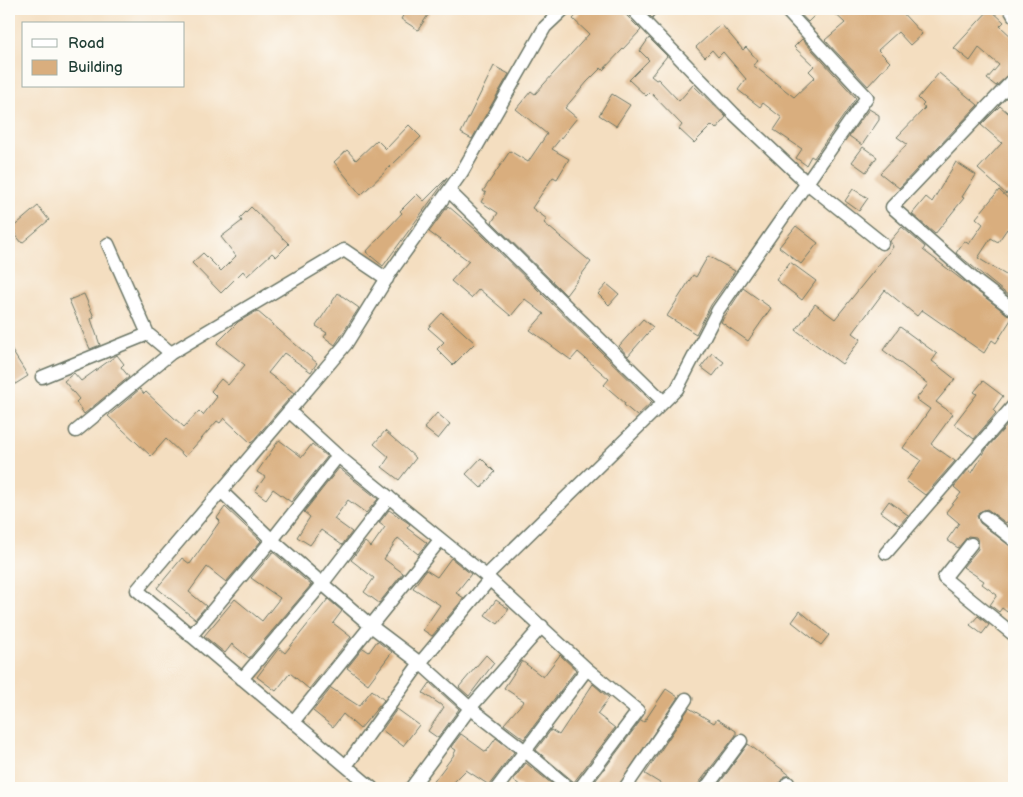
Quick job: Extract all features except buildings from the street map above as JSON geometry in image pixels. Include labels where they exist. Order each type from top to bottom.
[{"type":"street","points":[[372,788],[137,590],[346,344],[387,278],[449,191],[544,27],[564,9]]},
{"type":"street","points":[[632,9],[734,114],[807,183],[882,243]]},
{"type":"street","points":[[346,766],[420,663],[488,578],[677,389],[718,310],[867,97],[785,9]]},
{"type":"street","points":[[1010,9],[1014,16]]},
{"type":"street","points":[[1014,79],[892,207],[976,281],[1014,310]]},
{"type":"street","points":[[449,191],[664,402]]},
{"type":"street","points":[[108,244],[148,334],[171,354]]},
{"type":"street","points":[[76,431],[171,354],[344,250],[387,278]]},
{"type":"street","points":[[42,376],[148,334]]},
{"type":"street","points":[[886,553],[1014,405]]},
{"type":"street","points":[[290,412],[338,456],[488,578],[587,669],[638,712],[580,788]]},
{"type":"street","points":[[191,636],[272,540],[338,456]]},
{"type":"street","points":[[222,492],[272,540],[371,626],[420,663],[470,708],[569,788]]},
{"type":"street","points":[[242,679],[322,584],[389,497]]},
{"type":"street","points":[[985,517],[1014,540]]},
{"type":"street","points":[[293,722],[440,540]]},
{"type":"street","points":[[970,544],[944,578],[1014,635]]},
{"type":"street","points":[[411,788],[470,708],[542,626]]},
{"type":"street","points":[[497,788],[587,669]]},
{"type":"street","points":[[625,788],[686,699]]},
{"type":"street","points":[[706,788],[741,741]]}]
